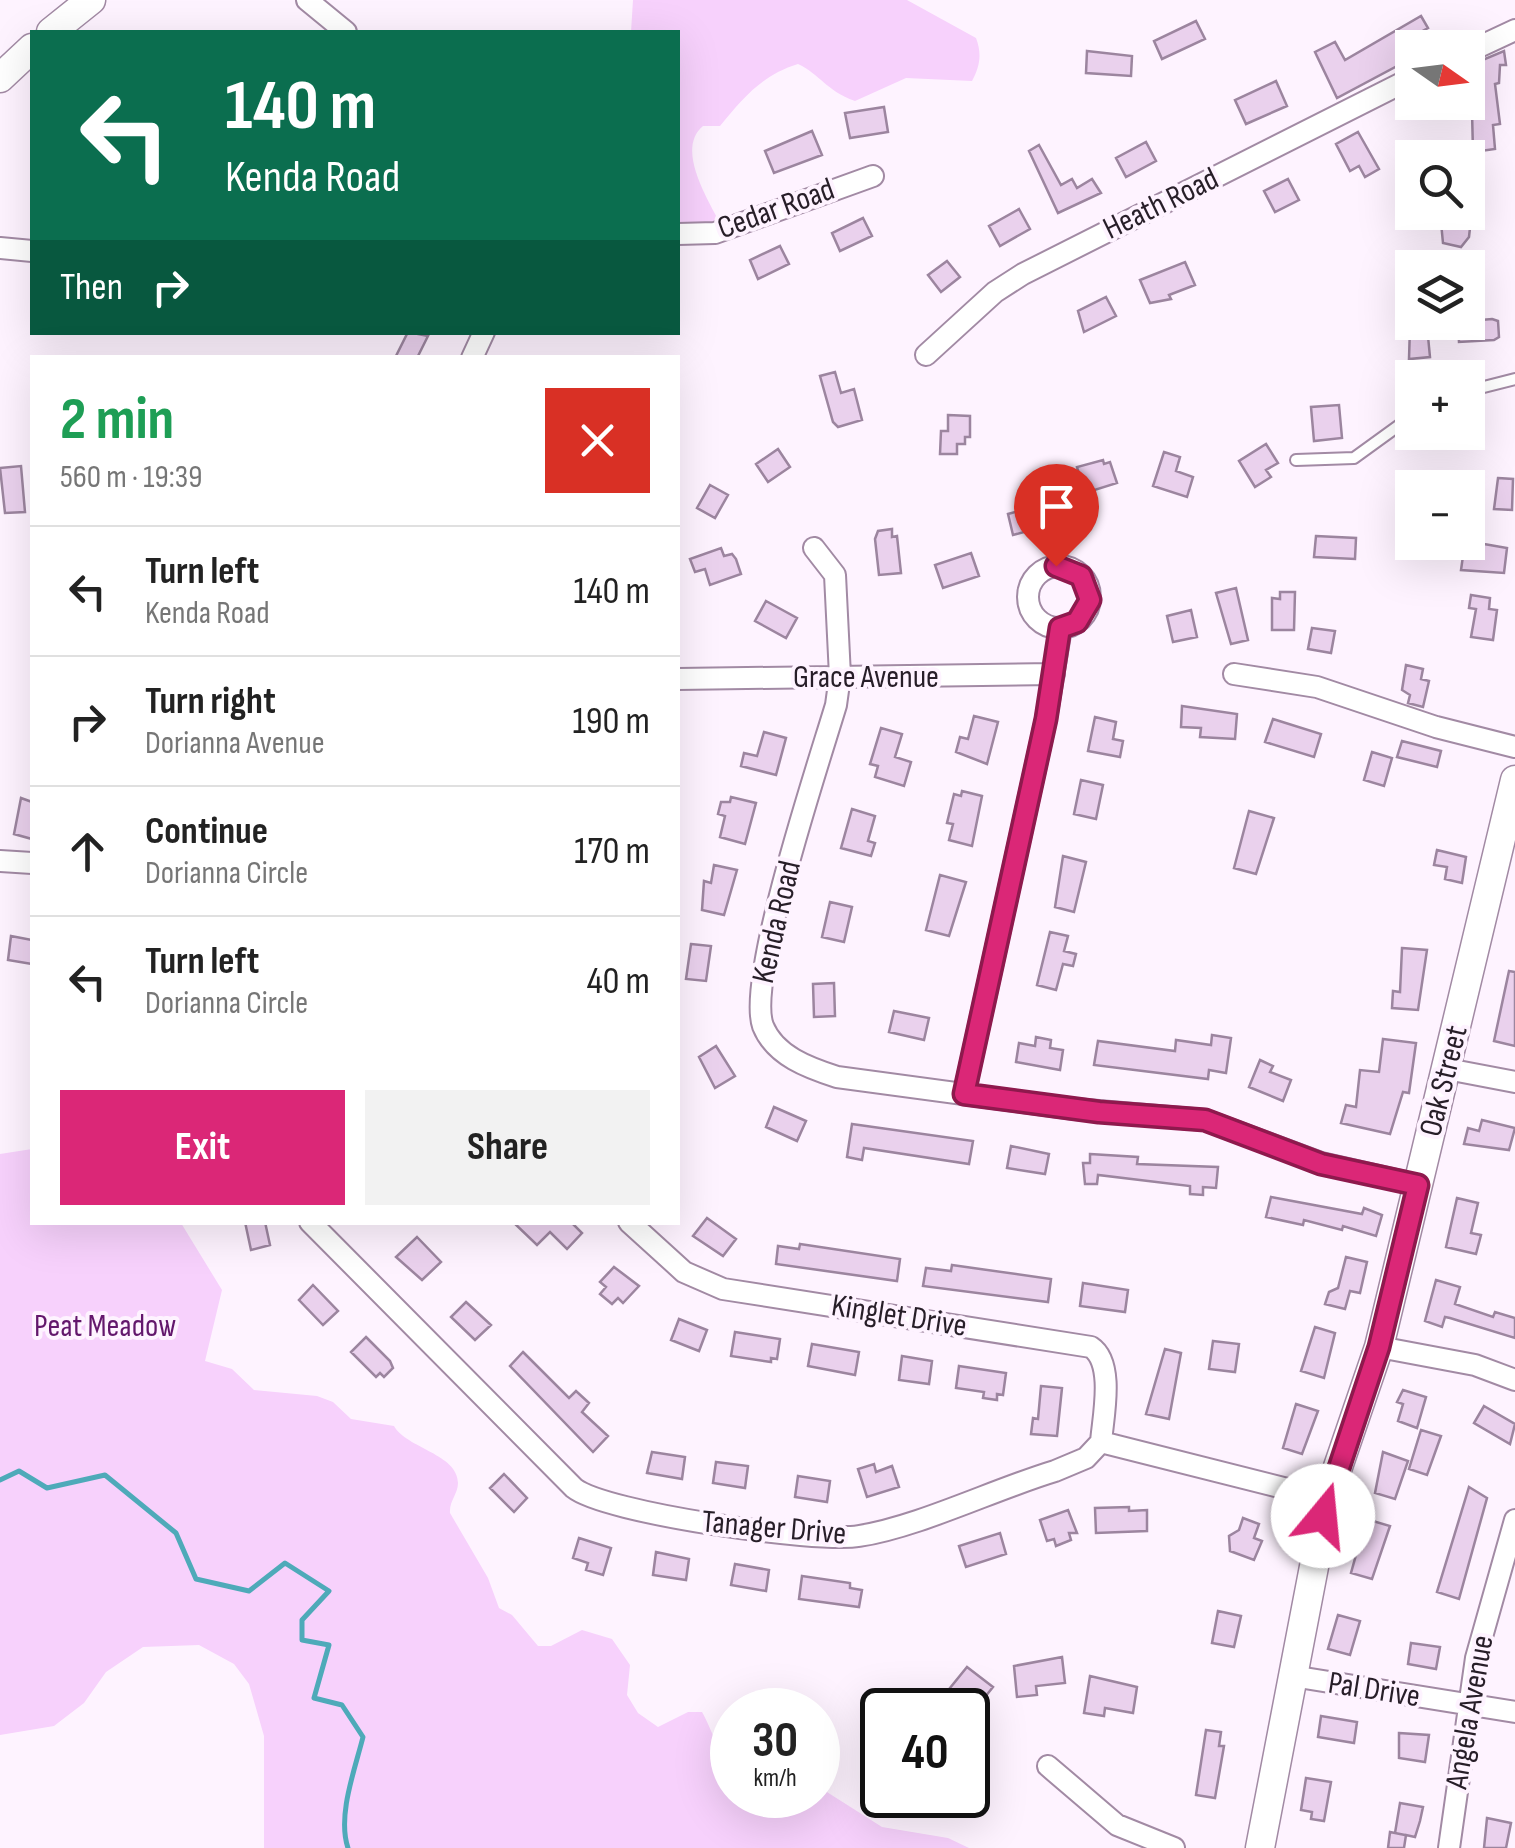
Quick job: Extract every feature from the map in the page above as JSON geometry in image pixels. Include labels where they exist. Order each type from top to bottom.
[{"type":"street","points":[[53,30],[90,0]]},
{"type":"street","points":[[307,0],[344,30]]},
{"type":"street","points":[[1485,44],[1515,30]]},
{"type":"street","points":[[0,78],[30,50]]},
{"type":"street","name":"Heath Road","points":[[926,355],[995,292],[1023,274],[1395,87]]},
{"type":"street","name":"Cedar Road","points":[[680,234],[716,234],[874,176]]},
{"type":"street","points":[[0,248],[30,251]]},
{"type":"street","name":"Kenda Road","points":[[814,548],[834,574],[840,676],[836,705],[762,970],[761,1018],[781,1050],[816,1071],[1099,1112],[1205,1120],[1321,1164],[1418,1185]]},
{"type":"street","points":[[964,1094],[1054,674],[1060,628]]},
{"type":"street","name":"Grace Avenue","points":[[680,679],[1015,678],[1054,674]]},
{"type":"street","points":[[1234,674],[1316,686],[1436,727],[1515,747]]},
{"type":"street","name":"Oak Street","points":[[1260,1848],[1326,1499],[1379,1347],[1515,780]]},
{"type":"street","points":[[0,861],[30,863]]},
{"type":"street","points":[[1447,1069],[1515,1082]]},
{"type":"street","name":"Tanager Drive","points":[[313,1225],[574,1488],[594,1500],[686,1520],[858,1536],[1055,1471],[1086,1458],[1101,1442]]},
{"type":"street","name":"Kinglet Drive","points":[[632,1225],[684,1272],[723,1289],[1092,1347],[1101,1358],[1104,1378],[1101,1442]]},
{"type":"street","points":[[1379,1347],[1474,1365],[1515,1380]]},
{"type":"street","points":[[1101,1442],[1326,1499]]},
{"type":"street","name":"Angela Avenue","points":[[1449,1848],[1467,1705],[1481,1635],[1515,1520]]},
{"type":"street","name":"Pal Drive","points":[[1292,1676],[1515,1712]]},
{"type":"street","points":[[1048,1766],[1117,1826],[1174,1848]]},
{"type":"lane","points":[[1485,387],[1515,379]]},
{"type":"lane","points":[[1296,460],[1354,458],[1395,428]]},
{"type":"green space","points":[[633,0],[907,0],[976,38],[978,65],[972,81],[906,78],[855,101],[798,64],[774,74],[745,97],[720,126],[703,126],[695,136],[693,163],[724,231],[680,225],[680,30],[631,30]]},
{"type":"green space","name":"Peat Meadow","points":[[30,1149],[30,1225],[182,1225],[222,1290],[205,1361],[232,1369],[254,1390],[317,1396],[333,1402],[351,1419],[394,1426],[400,1434],[441,1458],[456,1473],[458,1483],[450,1513],[488,1578],[499,1608],[512,1615],[538,1646],[551,1646],[582,1630],[612,1639],[630,1665],[627,1695],[638,1713],[658,1727],[688,1712],[702,1712],[710,1730],[710,1818],[840,1818],[840,1800],[860,1813],[860,1818],[882,1827],[948,1838],[969,1848],[264,1848],[264,1736],[249,1684],[234,1664],[199,1645],[143,1647],[106,1672],[84,1703],[54,1726],[0,1735],[0,1154]]},
{"type":"building","points":[[1421,16],[1428,28],[1424,30],[1397,30]]},
{"type":"building","points":[[1196,21],[1205,39],[1162,59],[1154,41]]},
{"type":"building","points":[[1395,31],[1395,67],[1337,98],[1315,52],[1335,42],[1345,60]]},
{"type":"building","points":[[1087,51],[1132,56],[1131,76],[1086,73]]},
{"type":"building","points":[[1504,51],[1506,65],[1500,65],[1499,83],[1495,84],[1500,124],[1493,125],[1495,149],[1485,150],[1485,140],[1473,140],[1472,120],[1485,120],[1485,59]]},
{"type":"building","points":[[1276,81],[1287,106],[1246,124],[1235,100]]},
{"type":"building","points":[[884,107],[888,132],[850,138],[845,113]]},
{"type":"building","points":[[812,131],[822,155],[774,173],[765,151]]},
{"type":"building","points":[[1358,132],[1379,169],[1365,177],[1359,166],[1350,171],[1336,144]]},
{"type":"building","points":[[1146,142],[1156,161],[1126,177],[1116,158]]},
{"type":"building","points":[[1039,145],[1061,185],[1072,179],[1077,188],[1092,179],[1101,193],[1058,213],[1029,151]]},
{"type":"building","points":[[1288,179],[1299,200],[1275,212],[1264,191]]},
{"type":"building","points":[[1019,209],[1030,229],[1000,246],[989,226]]},
{"type":"building","points":[[863,218],[872,236],[840,251],[832,233]]},
{"type":"building","points":[[1442,230],[1470,230],[1461,247],[1443,243]]},
{"type":"building","points":[[780,246],[789,264],[758,279],[750,260]]},
{"type":"building","points":[[947,261],[960,277],[941,292],[928,275]]},
{"type":"building","points":[[1185,262],[1195,285],[1169,295],[1171,299],[1150,303],[1140,280]]},
{"type":"building","points":[[1106,297],[1116,316],[1084,332],[1078,311]]},
{"type":"building","points":[[1485,320],[1498,321],[1499,337],[1494,340],[1459,342],[1485,340]]},
{"type":"building","points":[[406,335],[428,336],[418,355],[396,355]]},
{"type":"building","points":[[1410,340],[1428,340],[1430,357],[1409,359]]},
{"type":"building","points":[[835,372],[841,393],[854,389],[862,420],[838,427],[833,422],[820,376]]},
{"type":"building","points":[[1339,405],[1342,438],[1314,441],[1311,407]]},
{"type":"building","points":[[948,415],[970,416],[970,437],[965,437],[965,444],[957,444],[957,454],[940,454],[941,431],[948,431]]},
{"type":"building","points":[[1266,444],[1278,463],[1266,470],[1271,477],[1255,487],[1239,461]]},
{"type":"building","points":[[778,449],[790,467],[768,482],[756,464]]},
{"type":"building","points":[[1164,452],[1180,457],[1176,471],[1193,477],[1187,497],[1153,486]]},
{"type":"building","points":[[1103,460],[1104,464],[1110,462],[1117,483],[1085,493],[1077,467]]},
{"type":"building","points":[[21,466],[25,512],[5,513],[0,468]]},
{"type":"building","points":[[1498,478],[1513,479],[1512,510],[1494,509]]},
{"type":"building","points":[[710,485],[728,495],[715,518],[697,508]]},
{"type":"building","points":[[1048,503],[1053,524],[1013,535],[1008,514]]},
{"type":"building","points":[[892,529],[892,537],[897,536],[901,573],[879,575],[875,539],[878,531]]},
{"type":"building","points":[[1316,536],[1356,538],[1355,559],[1314,557]]},
{"type":"building","points":[[1485,544],[1507,548],[1504,573],[1461,570],[1462,560],[1485,560]]},
{"type":"building","points":[[721,548],[724,556],[732,554],[736,559],[741,574],[710,585],[705,569],[695,572],[690,559]]},
{"type":"building","points":[[971,553],[979,576],[943,588],[935,565]]},
{"type":"building","points":[[1236,588],[1248,640],[1231,644],[1216,593]]},
{"type":"building","points":[[1280,592],[1295,592],[1294,630],[1272,630],[1272,598],[1280,599]]},
{"type":"building","points":[[1471,595],[1490,598],[1489,609],[1497,610],[1493,640],[1471,637],[1476,609],[1469,608]]},
{"type":"building","points":[[766,601],[797,618],[786,638],[755,621]]},
{"type":"building","points":[[1191,610],[1197,637],[1173,642],[1167,616]]},
{"type":"building","points":[[1312,628],[1335,631],[1331,653],[1308,649]]},
{"type":"building","points":[[1406,665],[1423,669],[1421,679],[1429,681],[1423,707],[1408,703],[1410,695],[1402,690]]},
{"type":"building","points":[[1182,706],[1237,714],[1235,739],[1200,737],[1201,728],[1181,727]]},
{"type":"building","points":[[974,716],[998,722],[987,764],[956,752],[960,737],[968,739]]},
{"type":"building","points":[[1095,717],[1116,722],[1113,739],[1123,741],[1120,757],[1088,751]]},
{"type":"building","points":[[1273,719],[1321,734],[1314,757],[1265,742]]},
{"type":"building","points":[[881,728],[902,734],[895,757],[911,762],[904,786],[875,777],[878,766],[870,764]]},
{"type":"building","points":[[764,732],[786,738],[776,775],[741,766],[744,753],[757,756]]},
{"type":"building","points":[[1402,741],[1441,751],[1437,767],[1397,757]]},
{"type":"building","points":[[1372,752],[1392,758],[1384,786],[1364,780]]},
{"type":"building","points":[[1081,780],[1103,785],[1096,819],[1074,814]]},
{"type":"building","points":[[962,791],[982,796],[972,846],[949,840],[953,824],[947,823],[954,794],[961,796]]},
{"type":"building","points":[[731,797],[756,803],[745,844],[720,837],[725,816],[718,814],[721,802],[730,802]]},
{"type":"building","points":[[21,798],[30,801],[30,838],[14,834]]},
{"type":"building","points":[[852,809],[875,816],[868,841],[875,843],[871,856],[841,848]]},
{"type":"building","points":[[1249,811],[1274,818],[1256,874],[1234,868]]},
{"type":"building","points":[[1437,850],[1466,857],[1462,883],[1445,879],[1447,867],[1434,865]]},
{"type":"building","points":[[1063,856],[1086,862],[1074,912],[1055,907]]},
{"type":"building","points":[[714,865],[737,870],[724,915],[702,910],[704,881],[711,883]]},
{"type":"building","points":[[940,875],[966,882],[949,936],[926,930]]},
{"type":"building","points":[[830,902],[852,907],[844,942],[822,937]]},
{"type":"building","points":[[1050,932],[1068,936],[1064,951],[1076,954],[1073,966],[1063,964],[1056,990],[1037,985]]},
{"type":"building","points":[[11,936],[30,940],[30,964],[8,960]]},
{"type":"building","points":[[691,944],[711,946],[706,981],[686,979]]},
{"type":"building","points":[[1402,948],[1427,950],[1418,1010],[1392,1008],[1393,991],[1400,992]]},
{"type":"building","points":[[1509,971],[1515,972],[1515,1046],[1494,1041]]},
{"type":"building","points":[[834,983],[835,1016],[814,1017],[813,984]]},
{"type":"building","points":[[894,1011],[929,1018],[924,1040],[889,1032]]},
{"type":"building","points":[[1212,1035],[1231,1038],[1226,1073],[1209,1070],[1208,1079],[1094,1065],[1098,1041],[1175,1051],[1176,1040],[1211,1045]]},
{"type":"building","points":[[1036,1037],[1051,1040],[1050,1048],[1063,1050],[1060,1070],[1016,1062],[1019,1043],[1035,1046]]},
{"type":"building","points":[[1383,1039],[1416,1043],[1409,1093],[1403,1092],[1390,1134],[1341,1123],[1346,1105],[1356,1107],[1360,1070],[1379,1072]]},
{"type":"building","points":[[716,1046],[735,1076],[715,1088],[699,1057]]},
{"type":"building","points":[[1260,1060],[1273,1066],[1270,1072],[1291,1080],[1283,1101],[1249,1087]]},
{"type":"building","points":[[774,1107],[806,1121],[797,1141],[766,1127]]},
{"type":"building","points":[[1482,1120],[1515,1128],[1509,1150],[1464,1144],[1468,1128],[1479,1131]]},
{"type":"building","points":[[852,1124],[973,1141],[969,1164],[864,1148],[862,1160],[847,1157]]},
{"type":"building","points":[[1011,1146],[1049,1154],[1045,1174],[1007,1168]]},
{"type":"building","points":[[1090,1154],[1138,1157],[1137,1164],[1218,1167],[1216,1188],[1203,1187],[1203,1195],[1190,1194],[1190,1186],[1098,1175],[1097,1184],[1085,1184],[1083,1163],[1090,1163]]},
{"type":"building","points":[[1271,1197],[1362,1214],[1364,1208],[1382,1215],[1376,1236],[1304,1220],[1303,1225],[1266,1217]]},
{"type":"building","points":[[1457,1198],[1478,1203],[1471,1233],[1481,1235],[1476,1254],[1446,1247]]},
{"type":"building","points":[[707,1218],[736,1239],[723,1256],[693,1236]]},
{"type":"building","points":[[246,1225],[266,1225],[270,1245],[251,1250]]},
{"type":"building","points":[[516,1225],[574,1225],[582,1233],[567,1249],[550,1232],[537,1245]]},
{"type":"building","points":[[417,1237],[441,1262],[422,1280],[396,1257]]},
{"type":"building","points":[[800,1244],[900,1259],[897,1281],[776,1264],[778,1246],[799,1249]]},
{"type":"building","points":[[1346,1257],[1367,1262],[1360,1293],[1350,1291],[1345,1309],[1325,1304],[1329,1292],[1338,1288]]},
{"type":"building","points":[[952,1265],[1051,1279],[1048,1302],[923,1286],[926,1268],[951,1271]]},
{"type":"building","points":[[614,1267],[639,1286],[623,1303],[618,1298],[612,1304],[600,1294],[606,1287],[600,1282]]},
{"type":"building","points":[[1436,1280],[1460,1287],[1455,1304],[1493,1317],[1495,1312],[1515,1318],[1515,1338],[1445,1317],[1442,1327],[1425,1321]]},
{"type":"building","points":[[1083,1283],[1128,1290],[1125,1312],[1080,1306]]},
{"type":"building","points":[[313,1285],[338,1311],[323,1325],[299,1300]]},
{"type":"building","points":[[466,1302],[491,1325],[475,1340],[451,1317]]},
{"type":"building","points":[[679,1319],[707,1330],[699,1351],[671,1340]]},
{"type":"building","points":[[1315,1327],[1335,1333],[1324,1378],[1301,1371]]},
{"type":"building","points":[[735,1332],[780,1339],[777,1359],[771,1358],[771,1362],[731,1356]]},
{"type":"building","points":[[366,1337],[390,1361],[393,1368],[384,1377],[380,1373],[376,1377],[351,1352]]},
{"type":"building","points":[[1213,1341],[1239,1344],[1235,1372],[1209,1369]]},
{"type":"building","points":[[812,1344],[859,1352],[855,1375],[808,1366]]},
{"type":"building","points":[[1165,1349],[1181,1353],[1169,1419],[1146,1414]]},
{"type":"building","points":[[523,1352],[569,1398],[576,1391],[589,1403],[582,1412],[608,1436],[593,1452],[510,1366]]},
{"type":"building","points":[[902,1356],[932,1361],[929,1384],[899,1380]]},
{"type":"building","points":[[959,1366],[1006,1373],[1003,1395],[997,1394],[997,1400],[983,1398],[984,1392],[956,1388]]},
{"type":"building","points":[[1041,1386],[1062,1388],[1057,1436],[1031,1434],[1033,1418],[1038,1419]]},
{"type":"building","points":[[1403,1390],[1426,1397],[1417,1428],[1398,1421],[1403,1404],[1397,1402]]},
{"type":"building","points":[[1296,1404],[1318,1411],[1302,1454],[1283,1448]]},
{"type":"building","points":[[1484,1406],[1515,1424],[1510,1444],[1474,1423]]},
{"type":"building","points":[[1421,1430],[1441,1436],[1427,1475],[1409,1469]]},
{"type":"building","points":[[652,1452],[685,1457],[682,1479],[647,1473]]},
{"type":"building","points":[[1383,1452],[1408,1461],[1395,1499],[1375,1493]]},
{"type":"building","points":[[716,1462],[748,1466],[745,1488],[713,1483]]},
{"type":"building","points":[[874,1464],[876,1472],[892,1466],[899,1487],[867,1497],[858,1469]]},
{"type":"building","points":[[504,1474],[527,1498],[514,1512],[490,1488]]},
{"type":"building","points":[[798,1476],[830,1481],[827,1502],[795,1497]]},
{"type":"building","points":[[1469,1487],[1487,1498],[1459,1599],[1437,1592]]},
{"type":"building","points":[[1129,1507],[1129,1511],[1147,1510],[1147,1531],[1096,1533],[1095,1508]]},
{"type":"building","points":[[1068,1510],[1077,1533],[1069,1533],[1071,1540],[1056,1546],[1054,1539],[1047,1541],[1040,1520]]},
{"type":"building","points":[[1243,1518],[1259,1524],[1254,1538],[1262,1541],[1254,1560],[1230,1551],[1229,1536],[1239,1530]]},
{"type":"building","points":[[1366,1519],[1390,1526],[1372,1579],[1351,1573]]},
{"type":"building","points":[[1000,1533],[1006,1554],[966,1567],[959,1546]]},
{"type":"building","points":[[579,1538],[611,1548],[603,1575],[586,1570],[588,1563],[573,1558]]},
{"type":"building","points":[[656,1552],[689,1559],[686,1580],[653,1575]]},
{"type":"building","points":[[735,1564],[769,1570],[766,1591],[731,1585]]},
{"type":"building","points":[[802,1576],[850,1583],[850,1588],[862,1590],[859,1607],[799,1599]]},
{"type":"building","points":[[1218,1611],[1241,1616],[1234,1647],[1212,1643]]},
{"type":"building","points":[[1338,1615],[1360,1621],[1350,1655],[1328,1649]]},
{"type":"building","points":[[1411,1643],[1440,1647],[1436,1669],[1408,1664]]},
{"type":"building","points":[[1062,1657],[1065,1683],[1036,1686],[1037,1695],[1017,1697],[1014,1666]]},
{"type":"building","points":[[967,1667],[993,1687],[990,1691],[950,1688]]},
{"type":"building","points":[[1090,1676],[1137,1687],[1133,1713],[1105,1708],[1104,1716],[1084,1713]]},
{"type":"building","points":[[1321,1716],[1357,1722],[1354,1743],[1318,1737]]},
{"type":"building","points":[[1206,1730],[1221,1732],[1219,1746],[1224,1746],[1215,1798],[1196,1795]]},
{"type":"building","points":[[1399,1733],[1429,1735],[1425,1762],[1399,1758]]},
{"type":"building","points":[[1306,1778],[1331,1782],[1324,1821],[1311,1819],[1312,1812],[1301,1810]]},
{"type":"building","points":[[1400,1803],[1423,1807],[1415,1837],[1406,1835],[1404,1848],[1388,1848],[1390,1832],[1395,1833]]},
{"type":"building","points":[[1487,1818],[1511,1823],[1506,1848],[1484,1848]]},
{"type":"waterway","points":[[0,1480],[19,1471],[47,1488],[105,1475],[176,1533],[196,1579],[249,1591],[285,1563],[329,1591],[302,1620],[302,1640],[329,1645],[314,1698],[342,1705],[363,1737],[346,1807],[348,1848]]},
{"type":"route","points":[[1056,566],[1066,566],[1081,576],[1090,600],[1086,614],[1060,628],[1046,719],[964,1094],[1099,1112],[1205,1120],[1321,1164],[1418,1185],[1379,1347],[1323,1516]]}]
